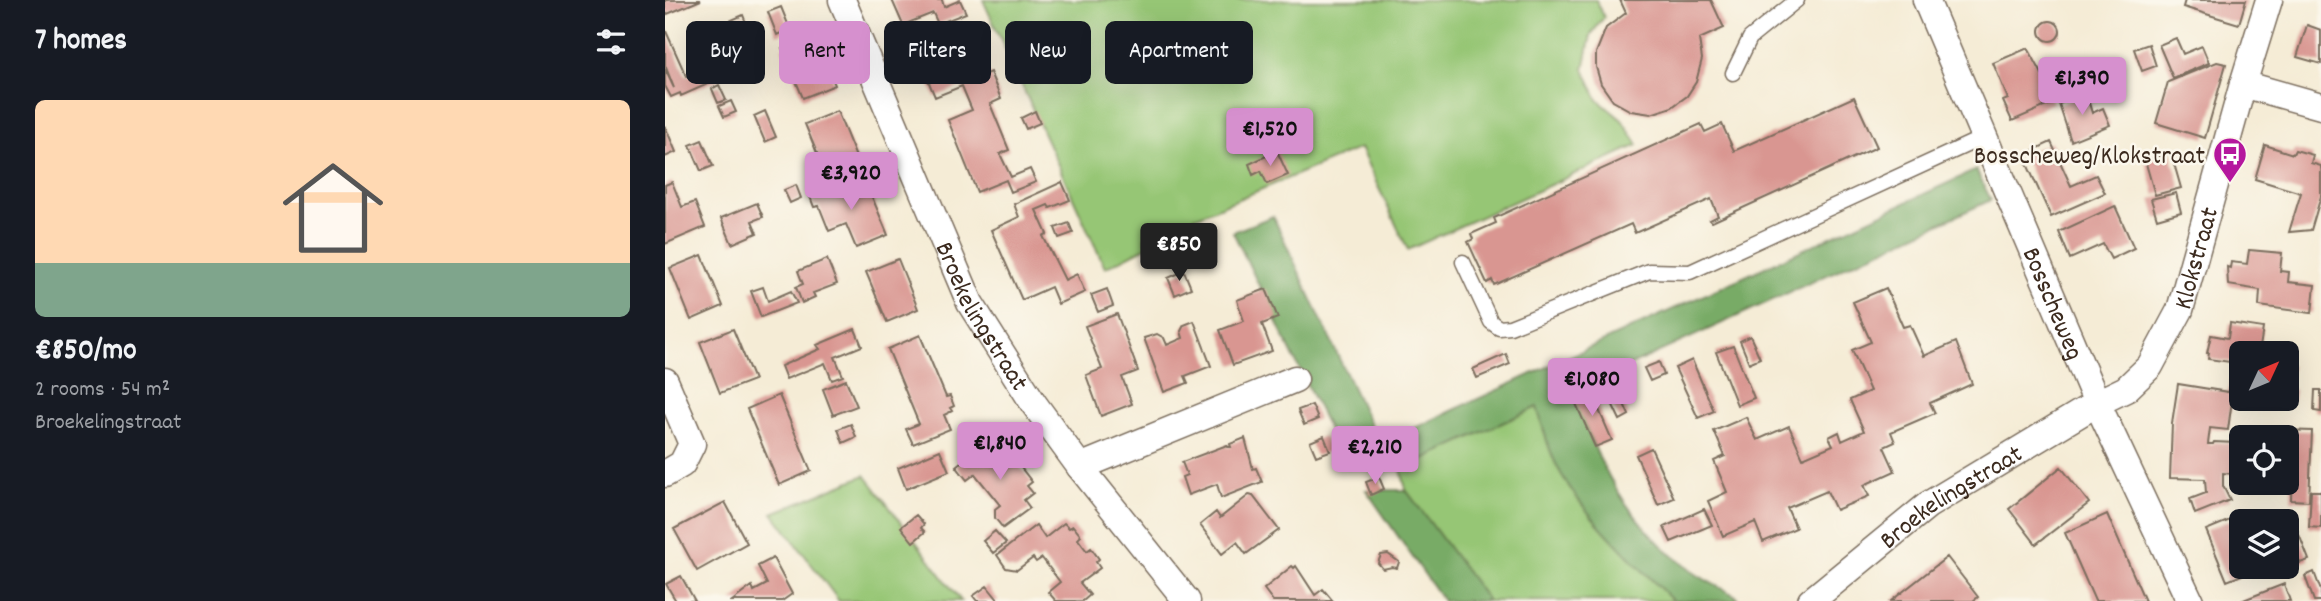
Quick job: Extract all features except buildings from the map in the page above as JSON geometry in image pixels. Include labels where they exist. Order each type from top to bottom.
[{"type":"street","name":"Broekelingstraat","points":[[842,0],[970,303],[1034,404],[1080,467],[1187,601]]},
{"type":"street","name":"Bosscheweg","points":[[1926,0],[2097,403],[2190,601]]},
{"type":"street","name":"Klokstraat","points":[[2097,403],[2126,389],[2150,366],[2180,310],[2269,0]]},
{"type":"street","points":[[2243,84],[2321,106]]},
{"type":"street","points":[[1080,467],[1296,379]]},
{"type":"street","points":[[665,381],[692,444],[682,464],[665,474]]},
{"type":"street","name":"Broekelingstraat","points":[[1811,601],[1928,505],[2097,403]]},
{"type":"lane","points":[[1734,73],[1749,38],[1797,0]]},
{"type":"lane","points":[[1463,262],[1491,322],[1499,328],[1510,327],[1649,271],[1690,272],[1984,137]]},
{"type":"green space","points":[[983,0],[1596,0],[1604,17],[1591,35],[1584,69],[1598,100],[1622,120],[1638,145],[1408,250],[1360,148],[1145,238],[1148,246],[1105,268],[1021,84],[1091,84],[1091,21],[1005,21],[1005,48]]},
{"type":"green space","points":[[1976,170],[1991,200],[1576,390],[1592,442],[1603,466],[1632,512],[1668,552],[1700,577],[1736,596],[1738,601],[1673,601],[1609,536],[1579,501],[1553,457],[1537,407],[1401,469],[1347,467],[1233,232],[1273,216],[1376,438],[1382,443]]},
{"type":"green space","points":[[1537,407],[1550,450],[1566,482],[1609,536],[1673,601],[1488,601],[1406,490],[1401,469]]},
{"type":"green space","points":[[865,475],[961,601],[839,601],[773,513]]},
{"type":"green space","points":[[1366,490],[1406,490],[1488,601],[1443,601]]},
{"type":"place","name":"Bosscheweg/Klokstraat","points":[[2230,184]]}]
